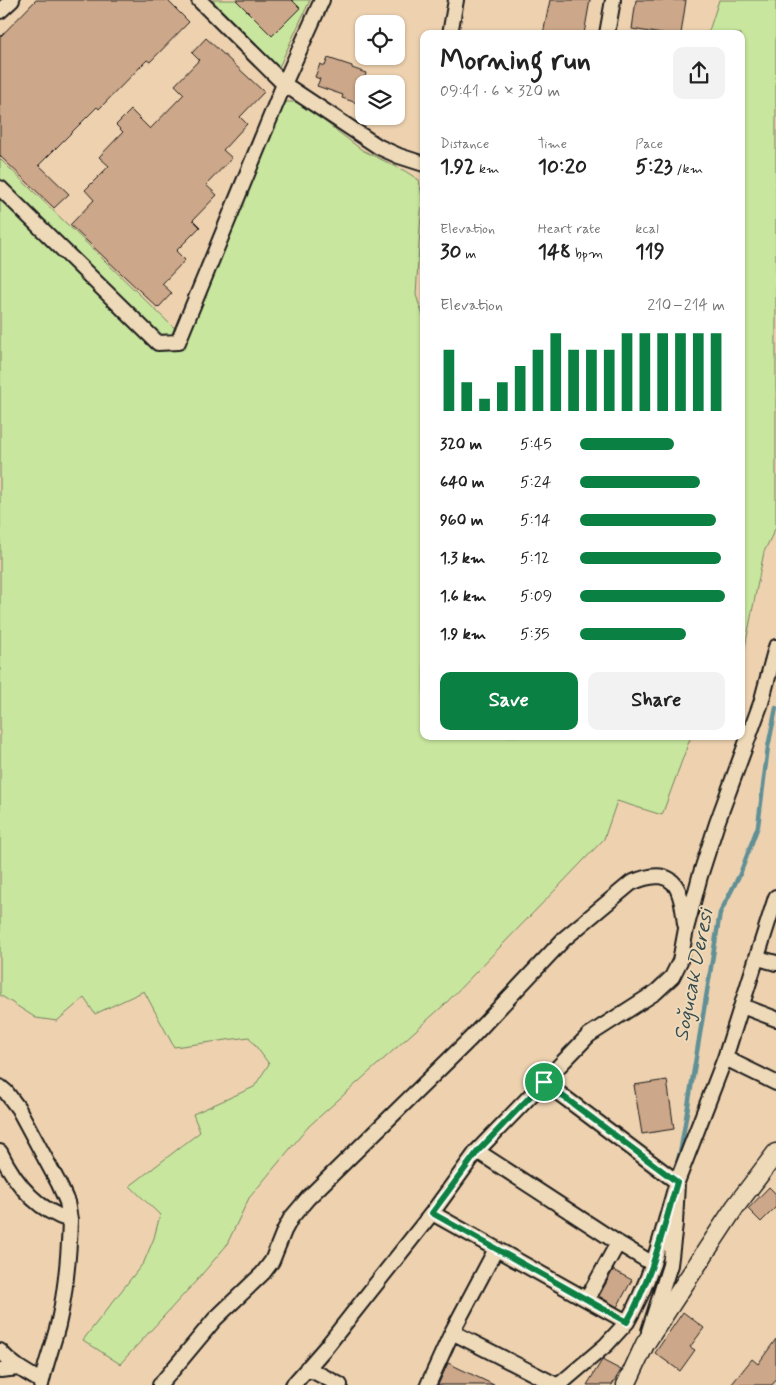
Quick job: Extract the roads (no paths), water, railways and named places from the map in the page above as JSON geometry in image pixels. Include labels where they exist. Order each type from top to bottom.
[{"type":"street","points":[[0,11],[12,0]]},
{"type":"street","points":[[199,0],[284,84],[379,147],[420,163]]},
{"type":"street","points":[[0,188],[158,344],[178,342],[284,84],[322,0]]},
{"type":"street","points":[[451,30],[456,0]]},
{"type":"street","points":[[608,30],[613,0]]},
{"type":"street","points":[[293,1385],[327,1346],[432,1213],[478,1151],[589,1035],[656,992],[672,978],[680,961],[700,876],[717,823],[761,703],[776,647]]},
{"type":"street","points":[[160,1385],[215,1319],[264,1273],[272,1261],[284,1230],[291,1218],[308,1198],[470,1039],[565,938],[632,883],[643,877],[653,875],[664,877],[677,887],[686,929]]},
{"type":"street","points":[[452,1332],[558,1385],[606,1345],[627,1322],[642,1294],[653,1264],[677,1182],[725,1058],[776,898]]},
{"type":"street","points":[[758,958],[776,962]]},
{"type":"street","points":[[742,1006],[776,1019]]},
{"type":"street","points":[[725,1058],[776,1083]]},
{"type":"street","points":[[544,1082],[677,1182]]},
{"type":"street","points":[[0,1087],[18,1108],[59,1184],[67,1202],[70,1220],[62,1302],[41,1383],[0,1352]]},
{"type":"street","points":[[478,1151],[618,1244],[653,1264]]},
{"type":"street","points":[[0,1152],[8,1169],[32,1199],[56,1216],[70,1220]]},
{"type":"street","points":[[645,1344],[735,1207],[776,1153]]},
{"type":"street","points":[[626,1385],[645,1344],[670,1265],[675,1224],[677,1182]]},
{"type":"street","points":[[432,1213],[627,1322]]},
{"type":"street","points":[[587,1299],[618,1244]]},
{"type":"street","points":[[428,1385],[452,1332],[496,1249]]},
{"type":"street","points":[[0,1370],[19,1368]]},
{"type":"street","points":[[307,1368],[340,1385]]},
{"type":"waterway","name":"Soğucak Deresi","points":[[677,1164],[720,913],[740,874],[758,826],[768,747],[776,708]]}]
